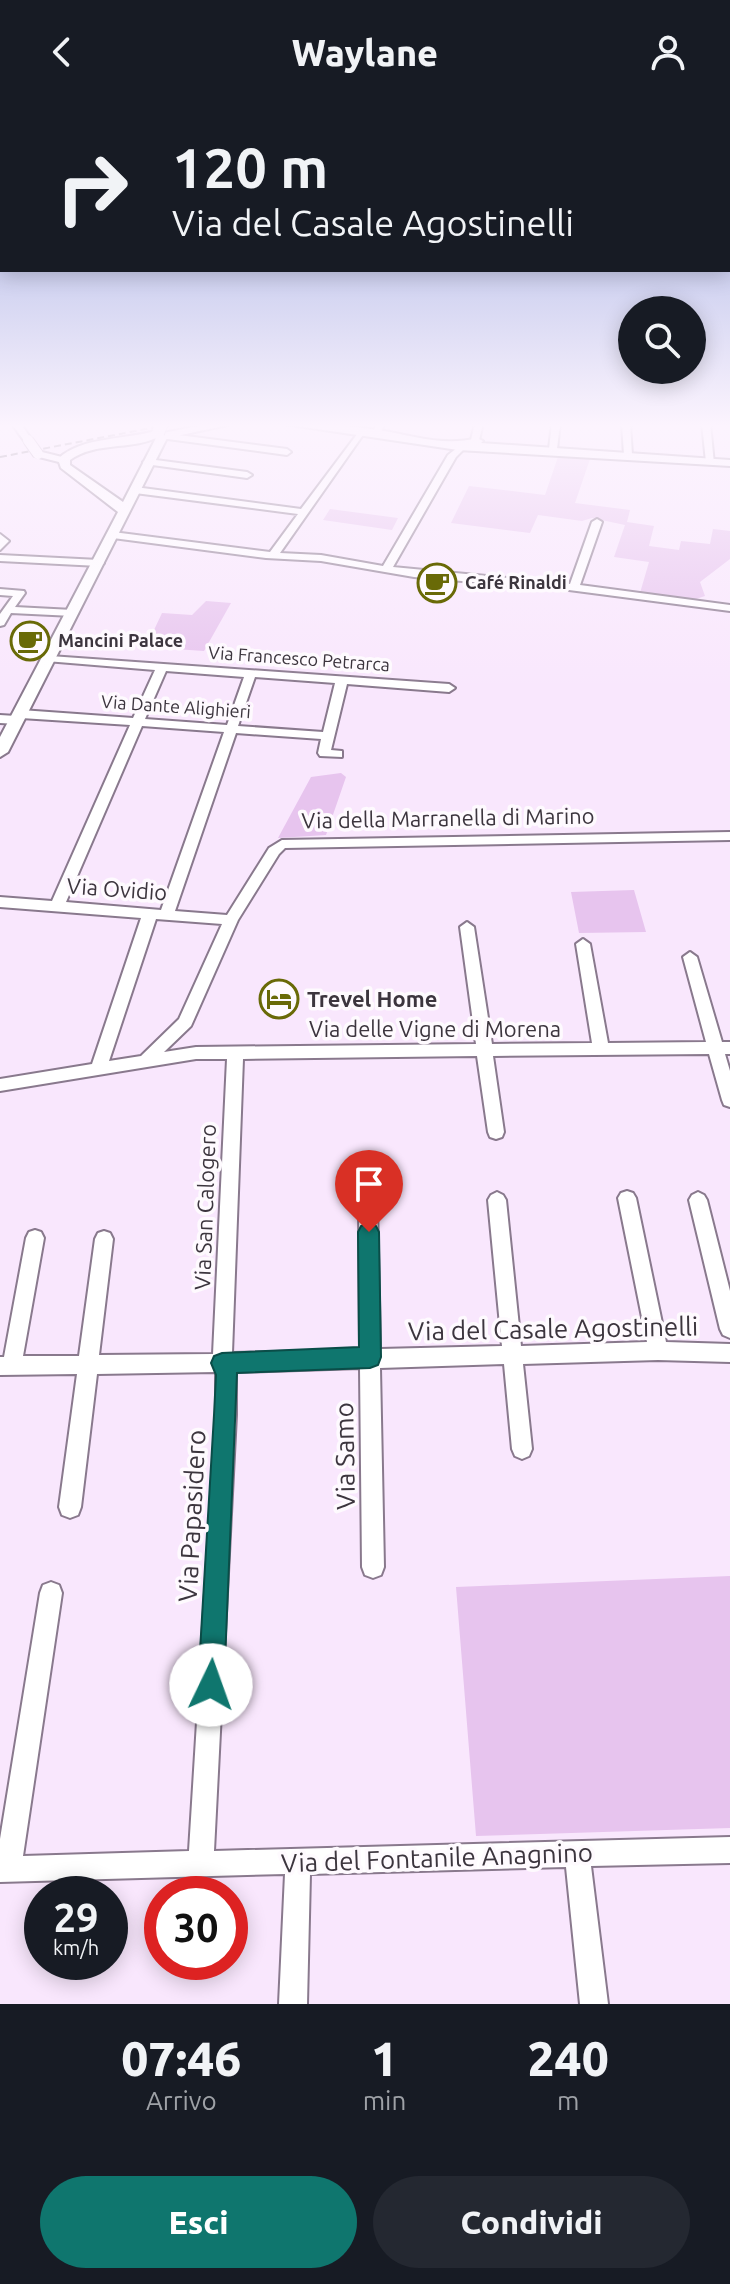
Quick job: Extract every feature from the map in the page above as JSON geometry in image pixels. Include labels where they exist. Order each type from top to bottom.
[{"type":"street","points":[[273,555],[304,512]]},
{"type":"street","points":[[387,568],[422,512]]},
{"type":"street","points":[[0,752],[124,513]]},
{"type":"street","points":[[574,588],[597,522]]},
{"type":"street","points":[[113,535],[273,555],[309,556],[453,578],[574,588],[730,608]]},
{"type":"street","points":[[0,537],[4,541],[0,547]]},
{"type":"street","points":[[0,558],[99,563]]},
{"type":"street","points":[[0,592],[20,593],[0,623]]},
{"type":"street","points":[[8,610],[73,613]]},
{"type":"street","name":"Via Francesco Petrarca","points":[[50,659],[449,688]]},
{"type":"street","points":[[57,906],[162,667]]},
{"type":"street","points":[[99,1068],[251,673]]},
{"type":"street","points":[[338,754],[324,753],[342,680]]},
{"type":"street","name":"Via Dante Alighieri","points":[[0,719],[137,722],[328,736]]},
{"type":"street","name":"Via della Marranella di Marino","points":[[145,1060],[185,1022],[231,920],[274,851],[289,842],[730,836]]},
{"type":"street","name":"Via Ovidio","points":[[0,902],[231,920]]},
{"type":"street","points":[[467,927],[496,1132]]},
{"type":"street","points":[[583,944],[601,1049]]},
{"type":"street","points":[[690,957],[723,1048],[730,1100]]},
{"type":"street","name":"Via delle Vigne di Morena","points":[[0,1085],[188,1054],[723,1048]]},
{"type":"street","name":"Via San Calogero","points":[[222,1363],[235,1053]]},
{"type":"street","points":[[627,1198],[658,1351]]},
{"type":"street","points":[[497,1200],[515,1354],[522,1449]]},
{"type":"street","points":[[698,1200],[730,1329]]},
{"type":"street","name":"Via Samo","points":[[368,1201],[373,1567]]},
{"type":"street","points":[[6,1366],[35,1238]]},
{"type":"street","points":[[70,1507],[104,1239]]},
{"type":"street","name":"Via del Casale Agostinelli","points":[[6,1366],[658,1351],[730,1353]]},
{"type":"street","name":"Via Papasidero","points":[[201,1865],[226,1415],[227,1375],[222,1363]]},
{"type":"street","points":[[4,1869],[51,1593]]},
{"type":"street","name":"Via del Fontanile Anagnino","points":[[4,1869],[730,1850]]},
{"type":"street","points":[[577,1854],[594,2004]]},
{"type":"street","points":[[293,2004],[298,1862]]},
{"type":"shaded area","points":[[328,512],[398,518],[392,530],[323,520]]},
{"type":"shaded area","points":[[457,512],[630,512],[627,522],[654,526],[649,546],[679,550],[681,541],[710,544],[713,529],[730,531],[730,559],[700,582],[705,596],[693,600],[640,593],[649,562],[614,557],[625,525],[592,518],[582,521],[538,515],[530,533],[451,523]]},
{"type":"shaded area","points":[[206,601],[231,603],[204,651],[146,647],[162,613],[192,615]]},
{"type":"shaded area","points":[[341,773],[346,777],[326,835],[278,838],[311,777]]},
{"type":"shaded area","points":[[634,890],[646,932],[579,933],[571,892]]},
{"type":"shaded area","points":[[730,1576],[730,1828],[476,1836],[456,1587]]},
{"type":"place","name":"Café Rinaldi","points":[[437,583]]},
{"type":"place","name":"Mancini Palace","points":[[30,641]]},
{"type":"place","name":"Trevel Home","points":[[279,999]]},
{"type":"route","points":[[211,1685],[226,1415],[227,1375],[222,1363],[370,1357],[369,1232]]}]
